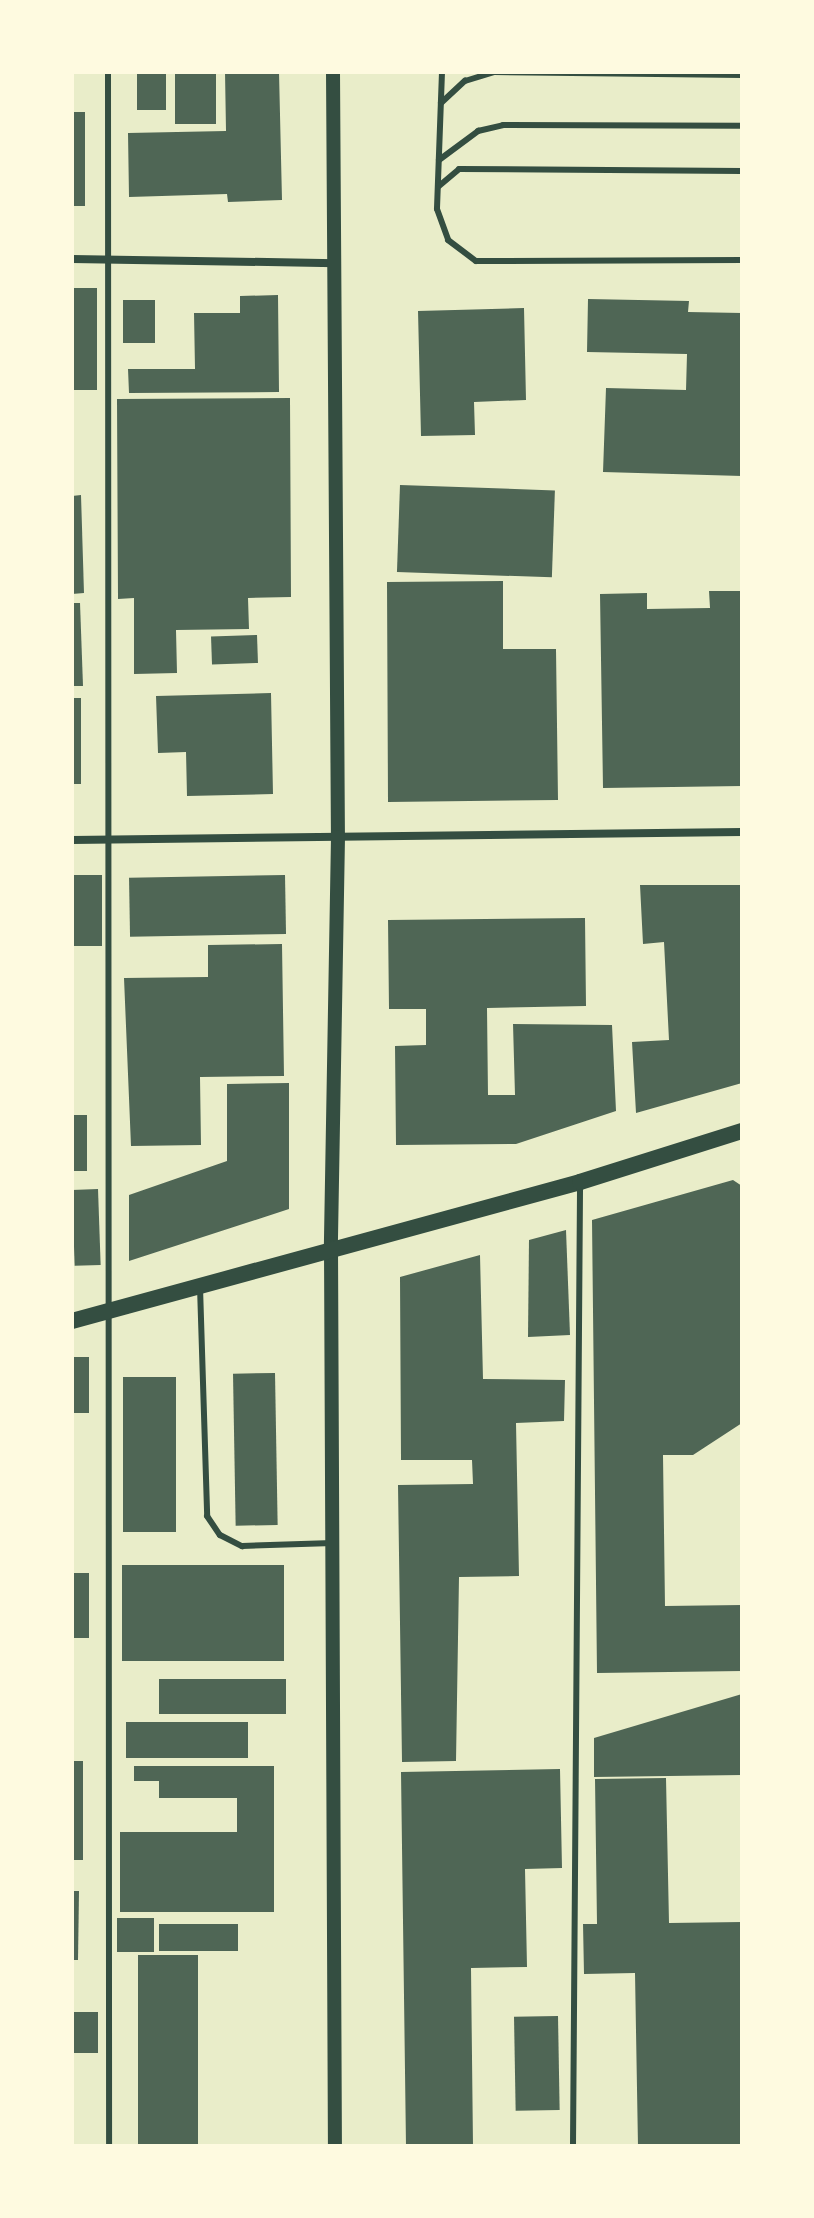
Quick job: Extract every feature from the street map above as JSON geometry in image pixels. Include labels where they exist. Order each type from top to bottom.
[{"type":"main road","points":[[72,1321],[200,1287],[331,1247],[580,1182],[742,1131]]},
{"type":"street","points":[[333,72],[338,837],[331,1247],[335,2146]]},
{"type":"street","points":[[72,259],[336,263]]},
{"type":"street","points":[[72,840],[742,832]]},
{"type":"lane","points":[[108,72],[112,1310],[109,2146]]},
{"type":"lane","points":[[442,72],[437,209],[448,240],[476,261],[742,260]]},
{"type":"lane","points":[[441,103],[465,81],[494,72],[742,75]]},
{"type":"lane","points":[[439,160],[478,131],[503,125],[742,126]]},
{"type":"lane","points":[[439,186],[459,169],[742,171]]},
{"type":"lane","points":[[573,2146],[580,1182]]},
{"type":"lane","points":[[200,1287],[207,1516],[220,1535],[242,1546],[333,1543]]},
{"type":"building","points":[[137,72],[166,72],[166,110],[137,110]]},
{"type":"building","points":[[175,72],[216,72],[216,124],[175,124]]},
{"type":"building","points":[[225,72],[279,72],[282,200],[228,202],[227,194],[129,197],[128,133],[226,131]]},
{"type":"building","points":[[72,112],[85,112],[85,206],[72,206]]},
{"type":"building","points":[[72,288],[97,288],[97,390],[72,390]]},
{"type":"building","points":[[278,295],[279,392],[129,393],[128,369],[195,369],[194,313],[240,313],[240,296]]},
{"type":"building","points":[[588,299],[689,301],[688,312],[742,313],[742,476],[603,472],[606,388],[686,390],[687,354],[587,352]]},
{"type":"building","points":[[123,300],[155,300],[155,343],[123,343]]},
{"type":"building","points":[[524,308],[526,400],[474,402],[475,435],[421,436],[418,311]]},
{"type":"building","points":[[290,398],[291,597],[248,598],[249,629],[176,630],[177,673],[134,674],[134,598],[118,599],[117,399]]},
{"type":"building","points":[[400,485],[555,490],[552,577],[397,572]]},
{"type":"building","points":[[81,495],[84,593],[72,594],[72,496]]},
{"type":"building","points":[[503,581],[503,649],[556,649],[558,800],[388,802],[387,582]]},
{"type":"building","points":[[709,591],[742,591],[742,786],[603,788],[600,594],[647,593],[647,609],[710,608]]},
{"type":"building","points":[[72,603],[80,603],[83,686],[72,686]]},
{"type":"building","points":[[257,635],[258,663],[212,665],[211,637]]},
{"type":"building","points":[[271,693],[273,794],[187,796],[186,752],[158,753],[156,696]]},
{"type":"building","points":[[72,698],[81,698],[81,784],[72,784]]},
{"type":"building","points":[[72,875],[102,875],[102,946],[72,946]]},
{"type":"building","points":[[285,875],[286,934],[130,937],[129,878]]},
{"type":"building","points":[[640,885],[742,885],[742,1083],[636,1113],[632,1042],[669,1040],[664,942],[643,944]]},
{"type":"building","points":[[585,918],[586,1006],[487,1008],[488,1095],[515,1095],[513,1024],[612,1025],[616,1111],[516,1144],[396,1145],[395,1046],[426,1045],[426,1009],[389,1009],[388,920]]},
{"type":"building","points":[[282,944],[284,1076],[200,1077],[201,1145],[131,1146],[124,978],[208,977],[208,945]]},
{"type":"building","points":[[289,1083],[289,1209],[129,1261],[129,1195],[227,1161],[227,1084]]},
{"type":"building","points":[[72,1115],[87,1115],[87,1171],[72,1171]]},
{"type":"building","points":[[733,1180],[742,1186],[742,1423],[693,1455],[663,1455],[665,1606],[742,1605],[742,1671],[597,1673],[592,1220]]},
{"type":"building","points":[[98,1189],[101,1265],[75,1266],[72,1190]]},
{"type":"building","points":[[566,1230],[570,1335],[528,1337],[529,1240]]},
{"type":"building","points":[[480,1255],[483,1379],[565,1380],[564,1421],[516,1423],[519,1576],[459,1577],[456,1761],[402,1762],[398,1485],[473,1484],[472,1460],[401,1460],[400,1277]]},
{"type":"building","points":[[72,1357],[89,1357],[89,1413],[72,1413]]},
{"type":"building","points":[[275,1373],[278,1525],[236,1526],[233,1374]]},
{"type":"building","points":[[123,1377],[176,1377],[176,1532],[123,1532]]},
{"type":"building","points":[[122,1565],[284,1565],[284,1661],[122,1661]]},
{"type":"building","points":[[72,1573],[89,1573],[89,1638],[72,1638]]},
{"type":"building","points":[[159,1679],[286,1679],[286,1714],[159,1714]]},
{"type":"building","points":[[742,1694],[742,1775],[594,1777],[594,1738]]},
{"type":"building","points":[[126,1722],[248,1722],[248,1758],[126,1758]]},
{"type":"building","points":[[72,1761],[83,1761],[83,1860],[72,1860]]},
{"type":"building","points":[[134,1766],[274,1766],[274,1912],[120,1912],[120,1832],[237,1832],[237,1798],[159,1798],[159,1781],[134,1781]]},
{"type":"building","points":[[560,1769],[562,1868],[525,1869],[527,1967],[471,1968],[473,2146],[406,2146],[401,1772]]},
{"type":"building","points":[[666,1778],[669,1923],[742,1922],[742,2146],[638,2146],[635,1973],[584,1974],[583,1924],[597,1924],[595,1779]]},
{"type":"building","points":[[72,1891],[79,1891],[78,1960],[72,1960]]},
{"type":"building","points":[[117,1918],[154,1918],[154,1952],[117,1952]]},
{"type":"building","points":[[159,1924],[238,1924],[238,1951],[159,1951]]},
{"type":"building","points":[[138,1955],[198,1955],[198,2146],[138,2146]]},
{"type":"building","points":[[72,2012],[98,2012],[98,2053],[72,2053]]},
{"type":"building","points":[[558,2016],[560,2110],[516,2111],[514,2017]]}]
